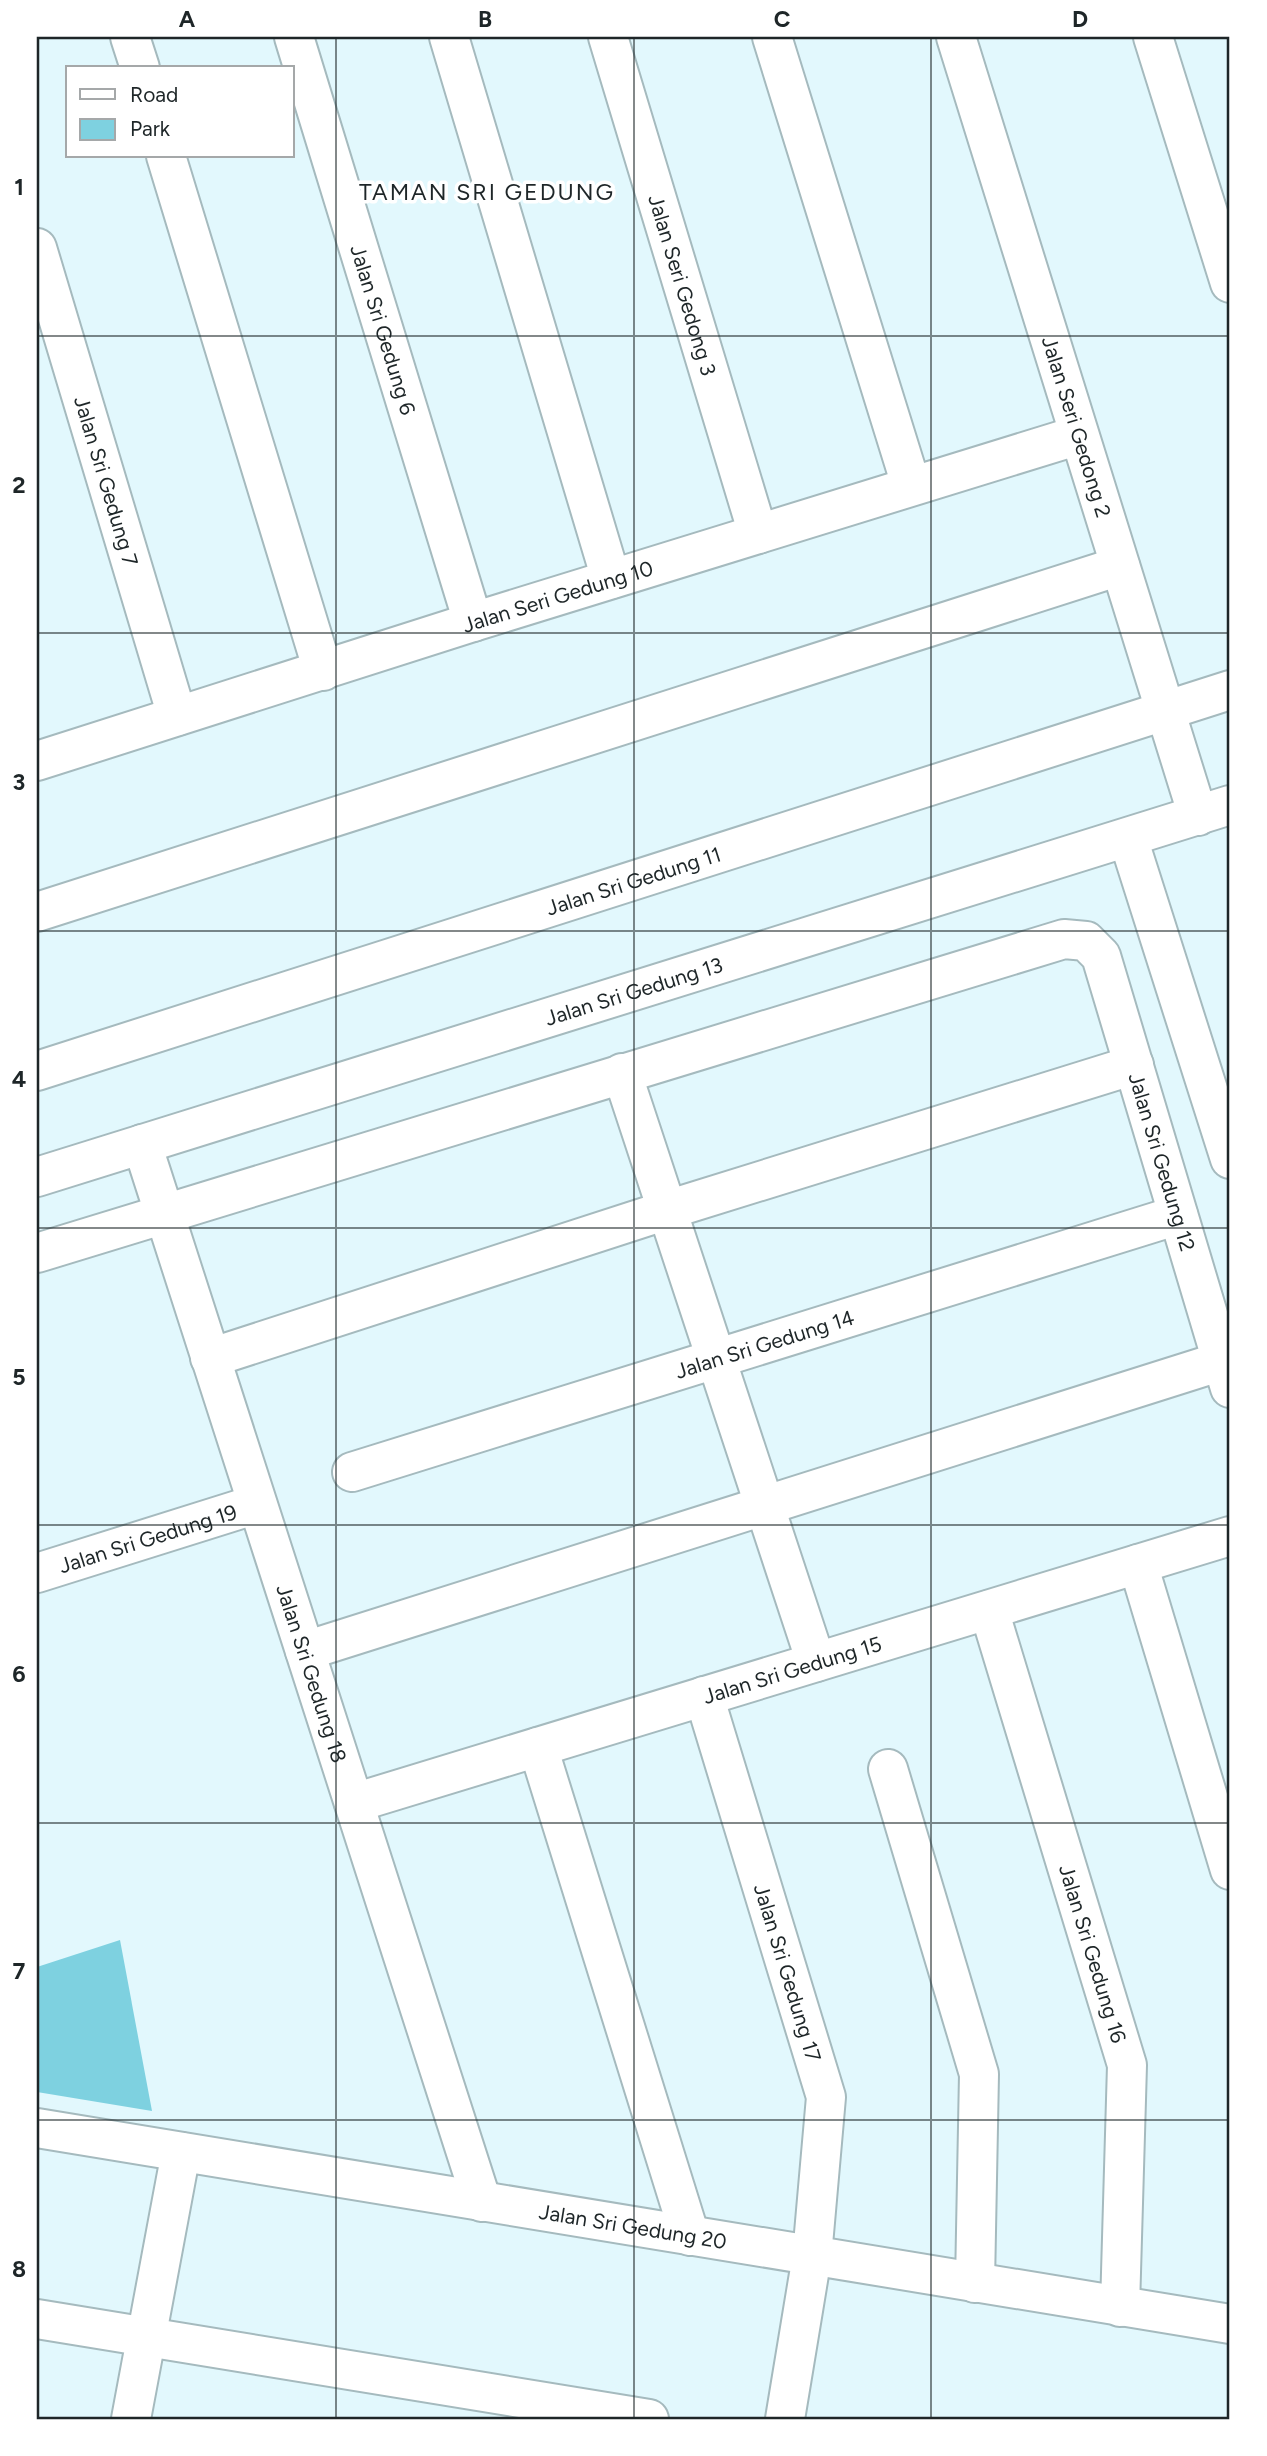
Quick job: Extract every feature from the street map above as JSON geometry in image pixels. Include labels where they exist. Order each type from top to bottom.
[{"type":"street","points":[[130,37],[139,66]]},
{"type":"street","name":"Jalan Sri Gedung 6","points":[[294,37],[474,622]]},
{"type":"street","points":[[449,37],[611,579]]},
{"type":"street","name":"Jalan Seri Gedong 3","points":[[608,37],[758,534]]},
{"type":"street","points":[[772,37],[911,485]]},
{"type":"street","name":"Jalan Seri Gedong 2","points":[[956,37],[1166,711],[1214,811]]},
{"type":"street","points":[[1153,37],[1230,283]]},
{"type":"street","points":[[167,158],[323,671]]},
{"type":"street","name":"Jalan Sri Gedung 7","points":[[37,248],[177,716]]},
{"type":"street","name":"Jalan Seri Gedung 10","points":[[37,761],[911,485],[1079,435]]},
{"type":"street","points":[[37,912],[1119,566]]},
{"type":"street","name":"Jalan Sri Gedung 11","points":[[37,1071],[1230,690]]},
{"type":"street","name":"Jalan Sri Gedung 13","points":[[37,1177],[1214,811]]},
{"type":"street","points":[[1129,838],[1230,1159]]},
{"type":"street","name":"Jalan Sri Gedung 12","points":[[622,1073],[1064,939],[1086,941],[1101,956],[1226,1375]]},
{"type":"street","points":[[210,1358],[667,1210],[1134,1065]]},
{"type":"street","points":[[37,1253],[622,1073],[816,1662]]},
{"type":"street","name":"Jalan Sri Gedung 18","points":[[142,1144],[482,2202]]},
{"type":"street","name":"Jalan Sri Gedung 14","points":[[352,1472],[1178,1215]]},
{"type":"street","points":[[305,1651],[765,1505],[1226,1375]]},
{"type":"street","name":"Jalan Sri Gedung 19","points":[[37,1573],[257,1504]]},
{"type":"street","name":"Jalan Sri Gedung 15","points":[[354,1803],[1230,1536]]},
{"type":"street","points":[[1138,1564],[1230,1870]]},
{"type":"street","name":"Jalan Sri Gedung 16","points":[[989,1609],[1127,2065],[1120,2307]]},
{"type":"street","name":"Jalan Sri Gedung 17","points":[[704,1696],[826,2097],[812,2256],[785,2419]]},
{"type":"street","points":[[538,1747],[690,2236]]},
{"type":"street","points":[[888,1769],[979,2074],[975,2283]]},
{"type":"street","name":"Jalan Sri Gedung 20","points":[[37,2129],[1230,2324]]},
{"type":"street","points":[[131,2419],[181,2152]]},
{"type":"street","points":[[37,2319],[649,2419]]},
{"type":"green space","points":[[120,1940],[152,2111],[37,2092],[37,1967]]},
{"type":"district","name":"TAMAN SRI GEDUNG","points":[[487,192]]}]
